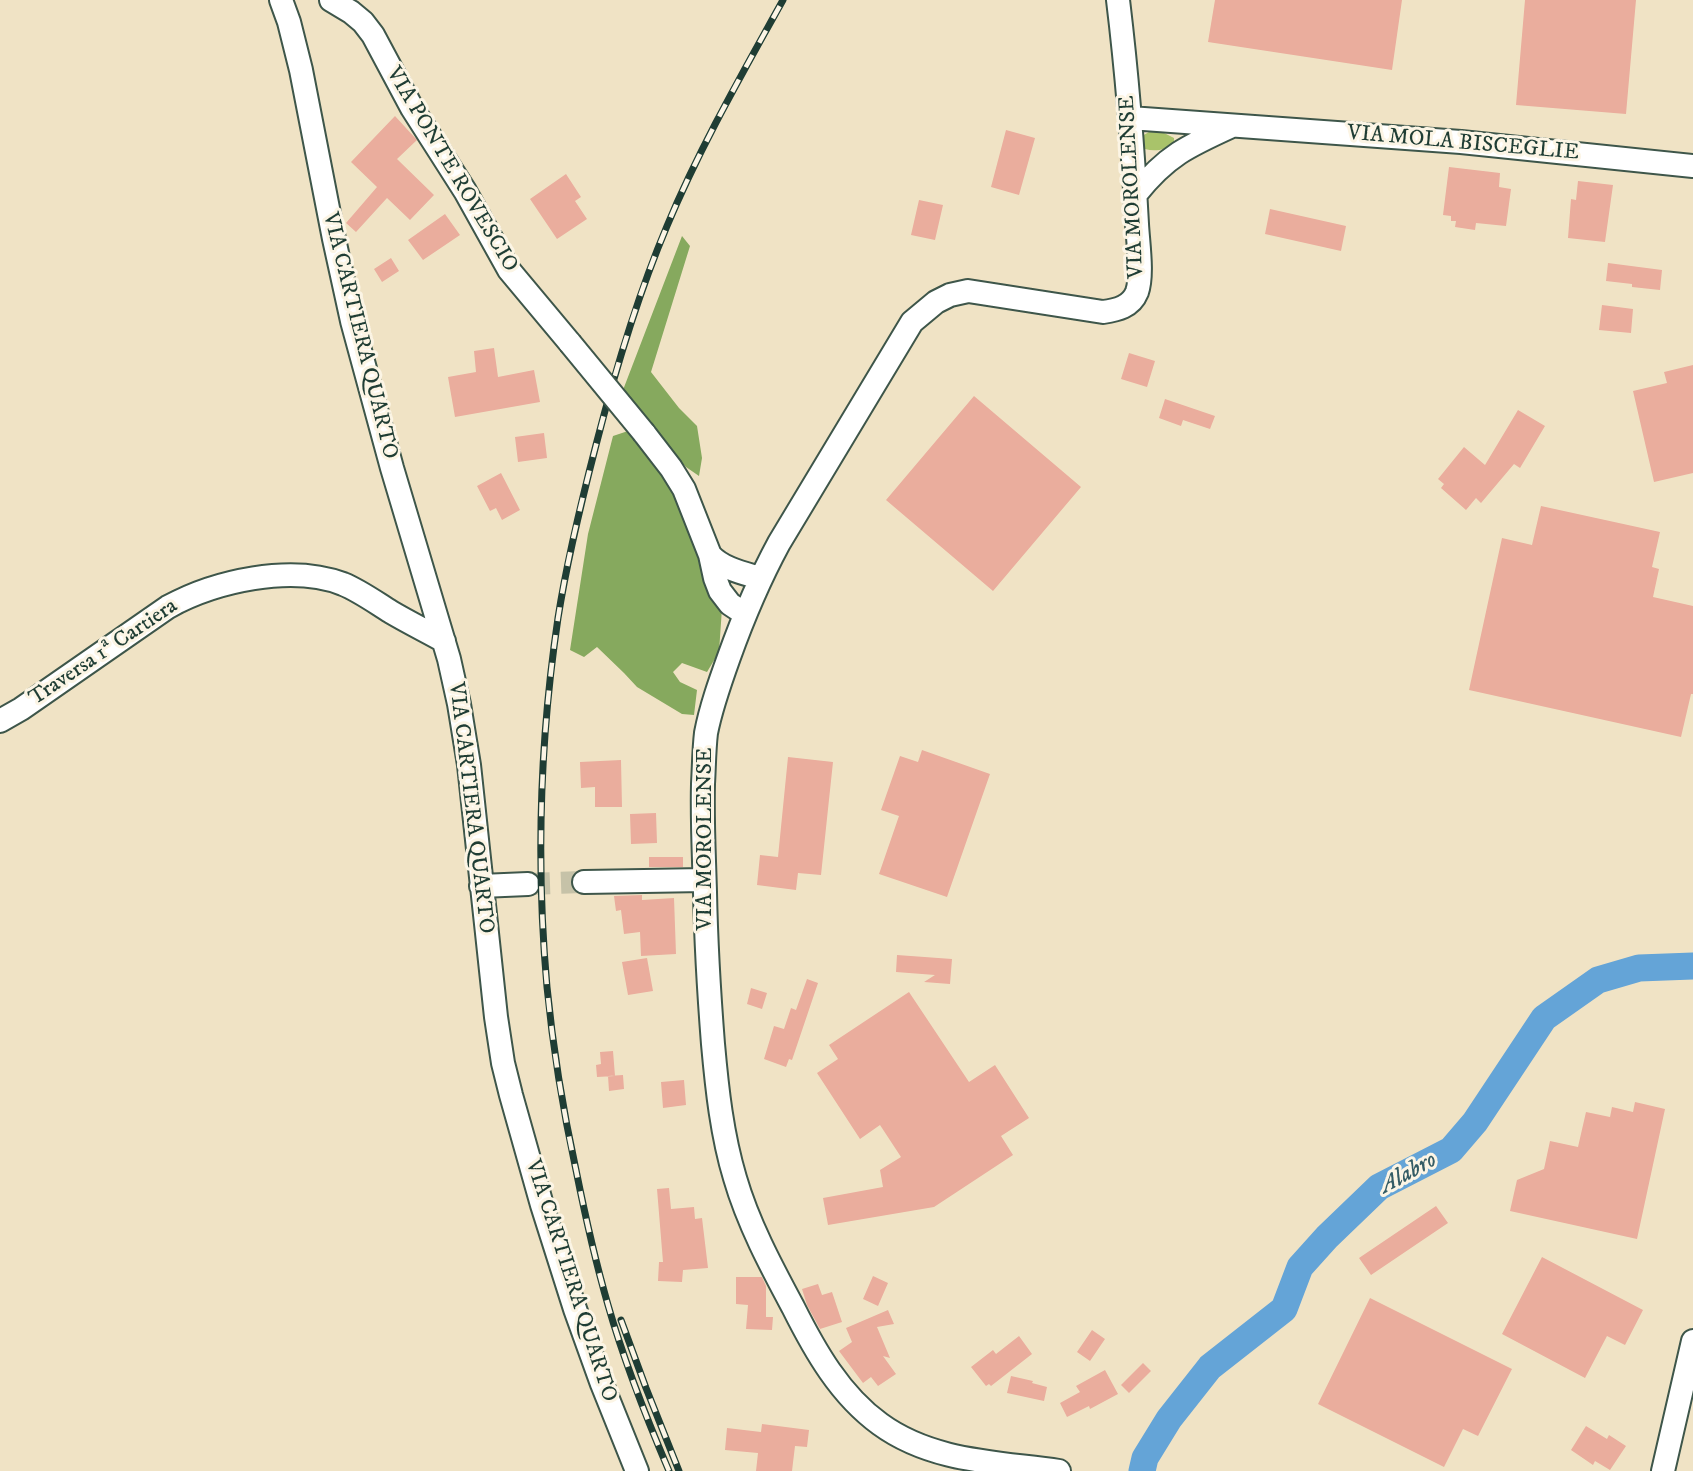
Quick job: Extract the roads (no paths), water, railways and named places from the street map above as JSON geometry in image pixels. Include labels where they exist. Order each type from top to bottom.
[{"type":"street","name":"VIA PONTE ROVESCIO","points":[[331,0],[351,12],[373,35],[412,108],[465,191],[504,262],[519,284],[644,434],[680,482],[695,513],[710,555]]},
{"type":"street","name":"VIA MOROLENSE","points":[[1059,1471],[939,1453],[915,1444],[891,1431],[864,1411],[844,1390],[818,1352],[794,1310],[740,1196],[730,1163],[723,1124],[708,984],[703,801],[706,737],[714,698],[760,578],[778,543],[912,322],[930,306],[950,295],[968,291],[1103,312],[1118,310],[1129,304],[1135,296],[1139,283],[1136,194],[1118,0]]},
{"type":"street","name":"VIA CARTIERA QUARTO","points":[[289,3],[333,239],[351,321],[456,687],[464,727],[499,1040],[516,1116],[568,1287],[594,1362],[637,1471]]},
{"type":"street","name":"VIA MOLA BISCEGLIE","points":[[1130,118],[1461,142],[1693,166]]},
{"type":"street","name":"VIA MOLA BISCEGLIE","points":[[1136,194],[1155,171],[1176,154],[1233,126]]},
{"type":"street","points":[[710,555],[725,567],[760,578]]},
{"type":"street","points":[[710,555],[715,578],[722,595],[730,604],[745,614]]},
{"type":"street","name":"Traversa 1ª Cartiera","points":[[0,721],[21,709],[168,606],[209,589],[252,580],[297,576],[344,584],[444,641]]},
{"type":"street","points":[[584,882],[704,879]]},
{"type":"street","points":[[482,886],[528,884]]},
{"type":"street","points":[[1663,1471],[1693,1341]]},
{"type":"waterway","name":"Alabro","points":[[1142,1471],[1145,1458],[1169,1419],[1210,1367],[1284,1309],[1300,1267],[1327,1237],[1379,1187],[1451,1150],[1475,1122],[1544,1018],[1598,980],[1639,968],[1693,966]]},
{"type":"tunnel","points":[[528,884],[584,882]]},
{"type":"railway","points":[[669,1471],[636,1389],[608,1305],[583,1204],[559,1079],[547,987],[542,895],[542,802],[547,710],[558,618],[575,532],[603,417],[636,307],[667,226],[693,168],[783,0]]},
{"type":"railway","points":[[621,1320],[679,1471]]}]
